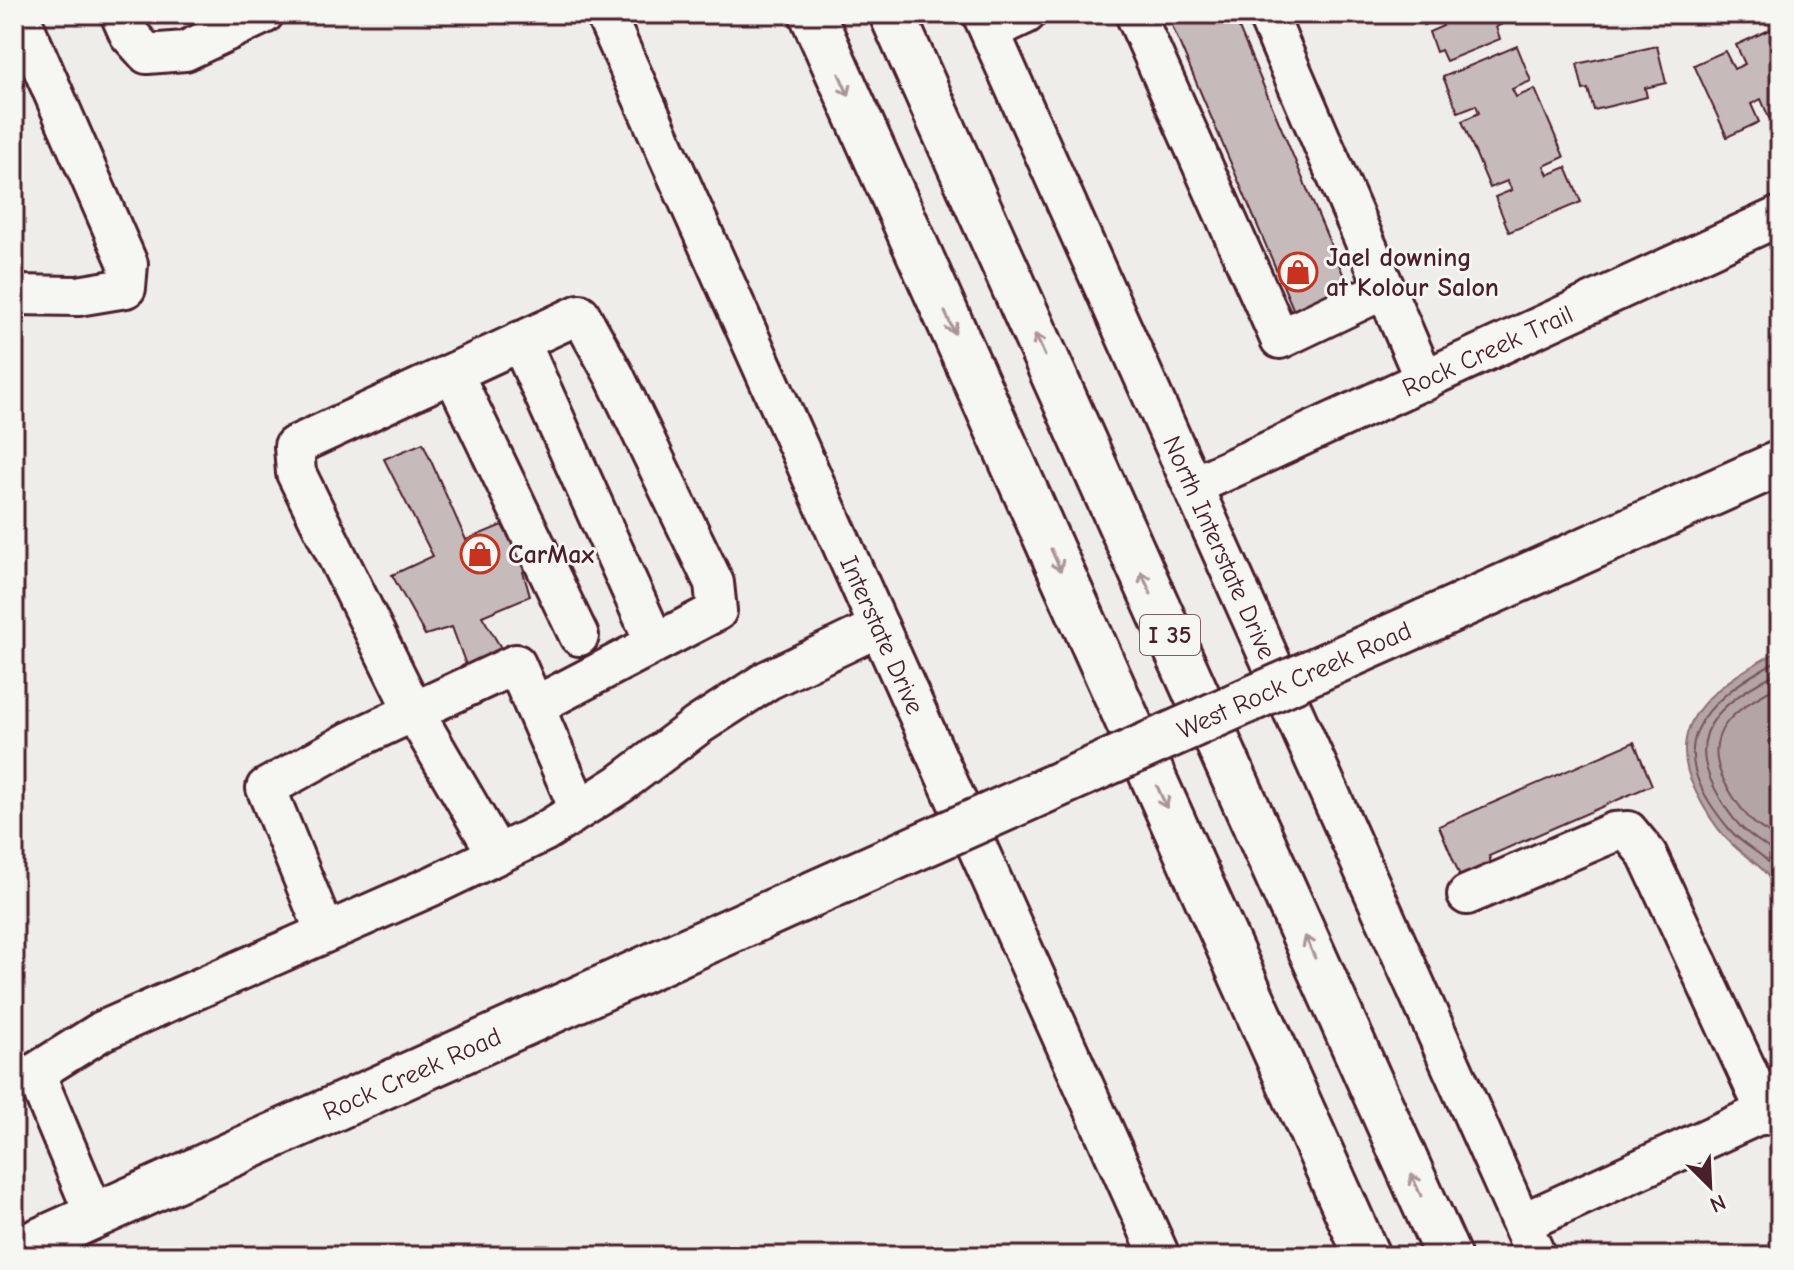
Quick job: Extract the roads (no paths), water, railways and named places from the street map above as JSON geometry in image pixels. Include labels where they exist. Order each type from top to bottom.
[{"type":"main road","name":"I 35","points":[[812,14],[1367,1256]]},
{"type":"main road","name":"I 35","points":[[892,14],[1448,1256]]},
{"type":"main road","name":"West Rock Creek Road","points":[[808,896],[1780,463]]},
{"type":"main road","name":"Rock Creek Road","points":[[14,1252],[808,896]]},
{"type":"street","points":[[14,295],[78,296],[126,288],[128,264],[19,14]]},
{"type":"street","points":[[120,14],[129,34],[147,54],[185,51],[264,14]]},
{"type":"street","name":"Interstate Drive","points":[[605,14],[1160,1256]]},
{"type":"street","points":[[986,22],[1026,14]]},
{"type":"street","points":[[1135,14],[1280,339],[1385,289]]},
{"type":"street","points":[[1267,14],[1425,381]]},
{"type":"street","name":"North Interstate Drive","points":[[986,22],[1529,1240]]},
{"type":"street","name":"Rock Creek Trail","points":[[1193,486],[1780,216]]},
{"type":"street","points":[[497,854],[416,711],[296,473],[294,446],[580,314],[614,375],[714,583],[717,611],[654,641],[535,706]]},
{"type":"street","points":[[520,341],[654,641]]},
{"type":"street","points":[[453,373],[579,636]]},
{"type":"street","points":[[95,1216],[35,1073],[102,1031],[497,854],[579,809],[768,680],[879,627]]},
{"type":"street","points":[[325,932],[266,788],[351,741],[516,664],[579,809]]},
{"type":"street","points":[[1467,895],[1614,832],[1628,831],[1647,854],[1774,1114],[1756,1116],[1529,1240]]},
{"type":"water","points":[[1780,650],[1780,914],[1767,875],[1726,838],[1702,804],[1686,766],[1685,743],[1691,723],[1719,689]]},
{"type":"place","name":"Jael downing at Kolour Salon","points":[[1298,272]]},
{"type":"place","name":"CarMax","points":[[480,554]]}]
